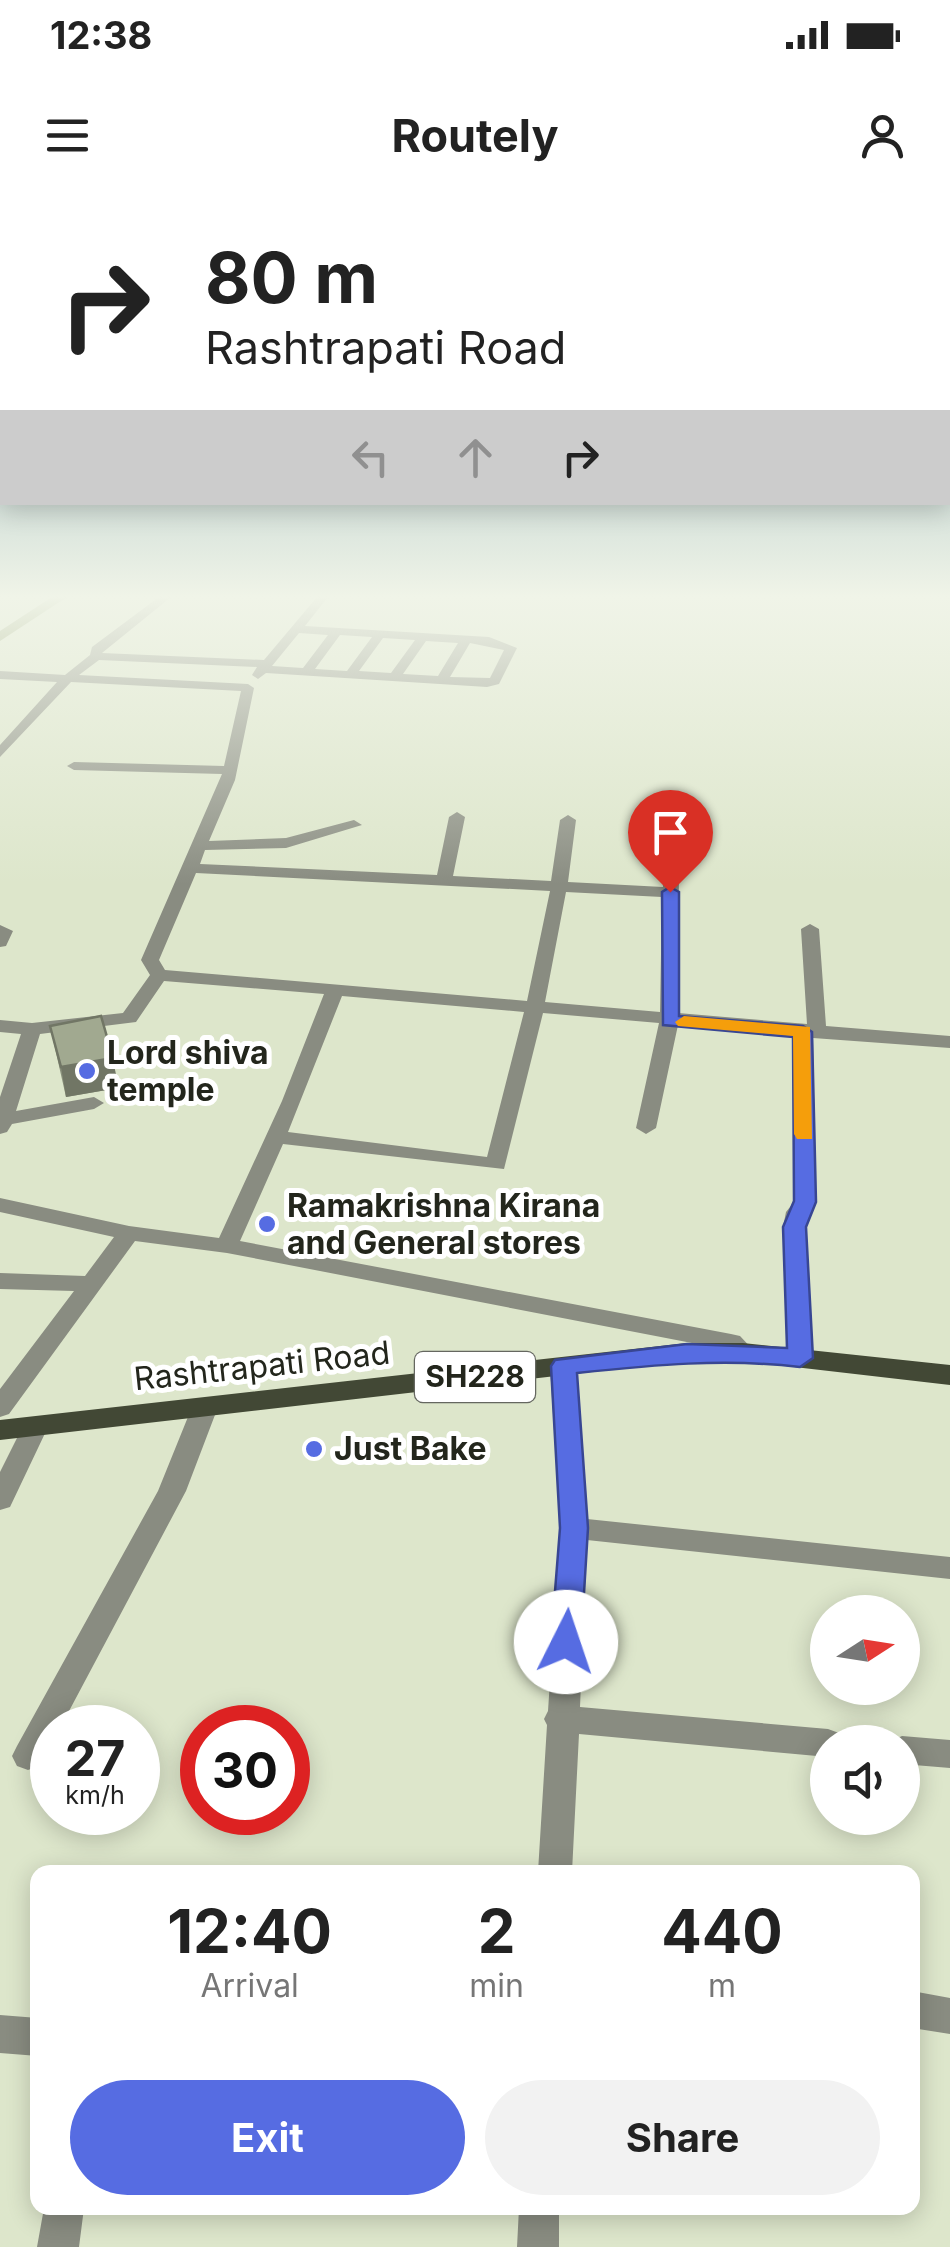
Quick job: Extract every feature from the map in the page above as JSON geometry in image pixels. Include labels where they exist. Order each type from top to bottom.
[{"type":"main road","name":"Rashtrapati Road","points":[[0,1430],[687,1352],[743,1352],[950,1375]]},
{"type":"street","points":[[0,753],[55,693]]},
{"type":"street","points":[[159,974],[150,960],[192,868],[231,766],[247,693]]},
{"type":"street","points":[[74,766],[202,762],[231,766]]},
{"type":"street","points":[[646,1128],[670,1021],[670,892],[665,811]]},
{"type":"street","points":[[444,881],[457,817]]},
{"type":"street","points":[[275,1137],[496,1164],[536,1007],[560,887],[568,820]]},
{"type":"street","points":[[199,846],[286,843],[354,825]]},
{"type":"street","points":[[192,868],[670,892]]},
{"type":"street","points":[[800,1358],[794,1227],[797,1212],[805,1202],[810,929]]},
{"type":"street","points":[[0,930],[4,930],[0,942]]},
{"type":"street","points":[[159,974],[670,1021],[950,1042]]},
{"type":"street","points":[[0,1026],[32,1029],[129,1018],[159,974]]},
{"type":"street","points":[[227,1246],[334,990]]},
{"type":"street","points":[[1,1123],[32,1029]]},
{"type":"street","points":[[1,1123],[94,1103]]},
{"type":"street","points":[[0,1205],[129,1233],[227,1246],[730,1342],[743,1352]]},
{"type":"street","points":[[0,1408],[129,1233]]},
{"type":"street","points":[[0,1280],[88,1284]]},
{"type":"street","points":[[554,1865],[574,1528],[564,1366]]},
{"type":"street","points":[[28,1756],[172,1492],[204,1407]]},
{"type":"street","points":[[0,1500],[35,1428]]},
{"type":"street","points":[[574,1528],[950,1568]]},
{"type":"street","points":[[560,1719],[810,1741]]},
{"type":"street","points":[[920,1752],[950,1754]]},
{"type":"street","points":[[920,2010],[950,2016]]},
{"type":"street","points":[[0,2034],[30,2036]]},
{"type":"street","points":[[58,2247],[63,2215]]},
{"type":"street","points":[[538,2247],[540,2215]]},
{"type":"building","points":[[101,1016],[113,1058],[61,1067],[50,1026]]},
{"type":"slow traffic","points":[[684,1022],[803,1032],[804,1134]]},
{"type":"place","name":"Lord shiva temple","points":[[87,1071]]},
{"type":"place","name":"Ramakrishna Kirana and General stores","points":[[267,1224]]},
{"type":"place","name":"Just Bake","points":[[314,1449]]},
{"type":"route","points":[[566,1642],[574,1528],[564,1366],[687,1352],[800,1358],[794,1227],[797,1212],[805,1202],[803,1032],[670,1021],[670,892]]}]
